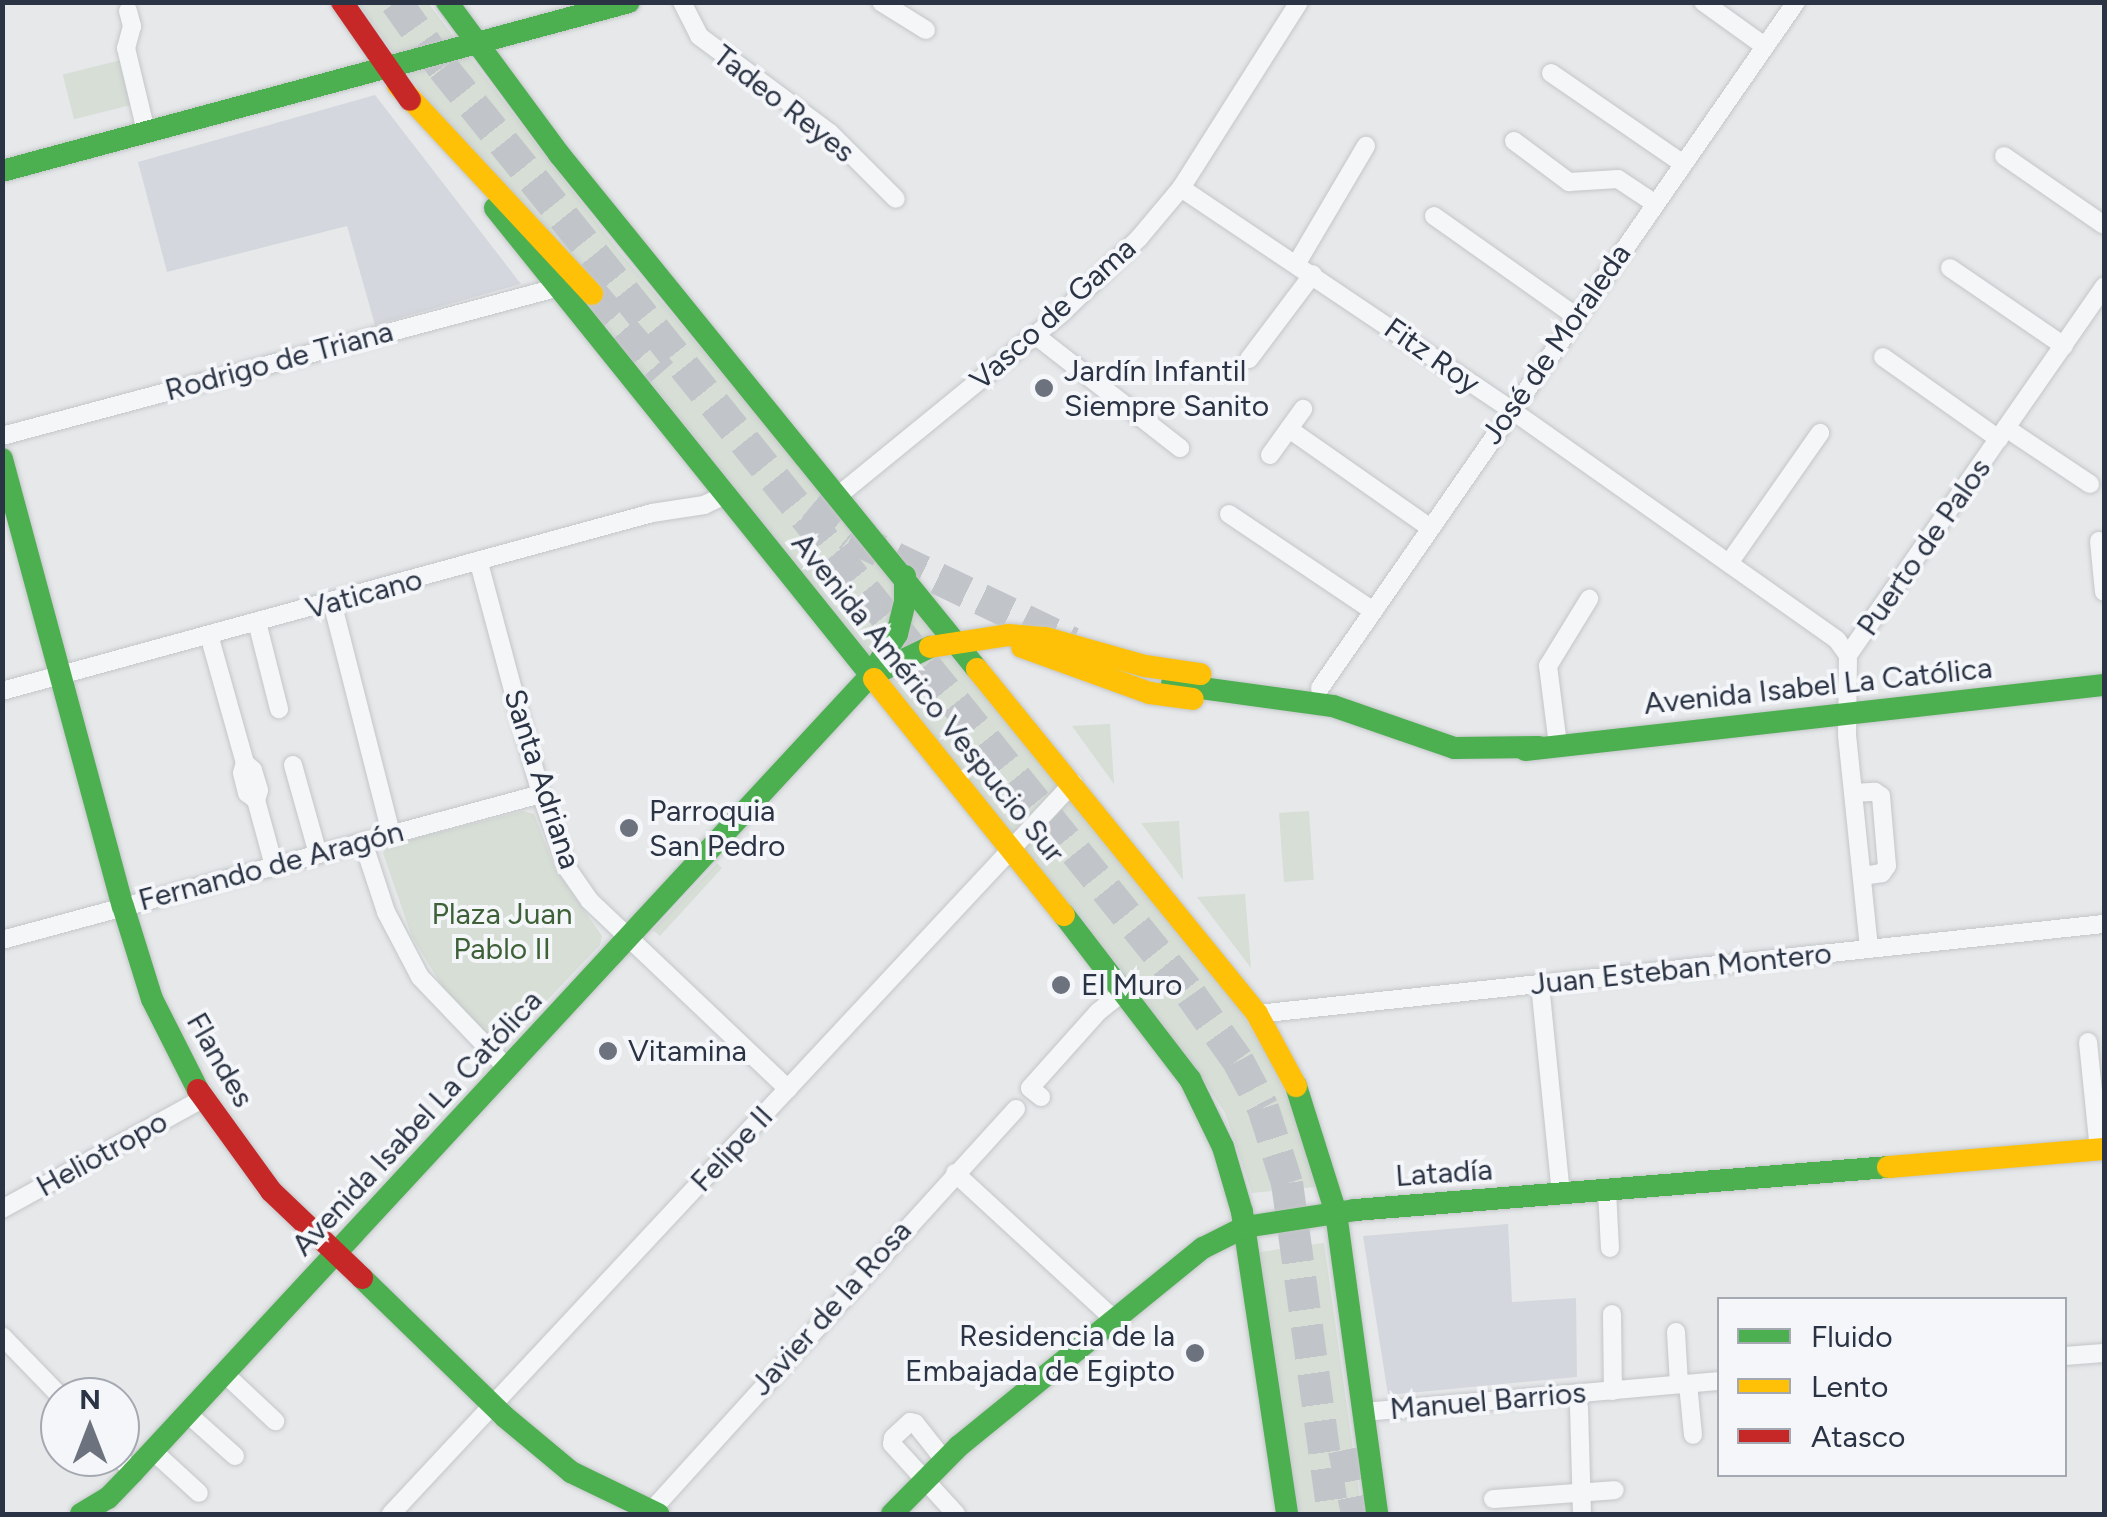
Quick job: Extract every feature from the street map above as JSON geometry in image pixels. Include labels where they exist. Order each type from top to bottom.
[{"type":"main road","name":"Avenida Américo Vespucio Sur","points":[[342,2],[392,76],[556,288],[1012,848],[1190,1079],[1209,1114],[1245,1226],[1287,1514]]},
{"type":"main road","name":"Avenida Américo Vespucio Sur","points":[[447,2],[474,43],[1257,1014],[1301,1100],[1336,1213],[1377,1514]]},
{"type":"main road","points":[[2,170],[146,131],[392,76],[474,43],[628,2]]},
{"type":"main road","points":[[392,76],[592,294]]},
{"type":"main road","name":"Flandes","points":[[2,460],[123,906],[152,999],[202,1100],[271,1192],[493,1405],[571,1472],[654,1512]]},
{"type":"main road","points":[[870,676],[897,634],[905,603],[906,576]]},
{"type":"main road","name":"Avenida Isabel La Católica","points":[[983,636],[1150,693],[1318,715],[1408,748],[1472,757],[2104,684]]},
{"type":"main road","name":"Avenida Isabel La Católica","points":[[140,1457],[154,1450],[188,1414],[870,676],[917,650],[983,636],[1046,638],[1159,668],[1320,688],[1464,742],[1548,746]]},
{"type":"main road","points":[[1172,684],[1333,706],[1454,748],[1475,751],[1548,746]]},
{"type":"main road","name":"Latadía","points":[[892,1514],[945,1461],[1203,1248],[1245,1226],[1336,1213],[2102,1149]]},
{"type":"main road","name":"Avenida Isabel La Católica","points":[[81,1514],[108,1498],[119,1477]]},
{"type":"street","name":"Tadeo Reyes","points":[[682,2],[692,26],[709,45],[830,133],[896,199]]},
{"type":"street","points":[[881,2],[926,30]]},
{"type":"street","name":"Vasco de Gama","points":[[839,495],[1034,335],[1116,262],[1181,188],[1299,2]]},
{"type":"street","points":[[1703,2],[1763,45]]},
{"type":"street","name":"José de Moraleda","points":[[1320,688],[1796,2]]},
{"type":"street","points":[[128,11],[132,26],[126,48],[146,131]]},
{"type":"street","points":[[1551,73],[1682,163]]},
{"type":"street","points":[[1514,141],[1569,182],[1618,179],[1654,203]]},
{"type":"street","points":[[1297,263],[1366,146]]},
{"type":"street","points":[[2004,156],[2104,225]]},
{"type":"street","name":"Fitz Roy","points":[[1181,188],[1510,409],[1837,640],[1848,656]]},
{"type":"street","points":[[1434,216],[1575,316]]},
{"type":"street","points":[[1950,268],[2064,346]]},
{"type":"street","points":[[1249,359],[1313,274]]},
{"type":"street","name":"Puerto de Palos","points":[[1848,656],[2104,286]]},
{"type":"street","name":"Rodrigo de Triana","points":[[2,436],[556,288]]},
{"type":"street","points":[[1034,335],[1180,448]]},
{"type":"street","name":"Puerto de Palos","points":[[1883,357],[2003,433]]},
{"type":"street","points":[[1270,455],[1302,409]]},
{"type":"street","points":[[1288,429],[1428,528]]},
{"type":"street","points":[[1729,563],[1820,433]]},
{"type":"street","points":[[2003,433],[2090,484]]},
{"type":"street","name":"Vaticano","points":[[2,690],[652,513],[704,505],[723,496]]},
{"type":"street","points":[[1229,514],[1372,610]]},
{"type":"street","points":[[2099,541],[2104,592]]},
{"type":"street","name":"Santa Adriana","points":[[479,563],[541,794],[567,868],[590,901],[788,1088]]},
{"type":"street","points":[[1548,746],[1548,666],[1589,599]]},
{"type":"street","points":[[332,602],[390,834]]},
{"type":"street","points":[[257,622],[280,709]]},
{"type":"street","points":[[209,636],[245,763],[242,773],[247,794],[256,800],[274,866]]},
{"type":"street","points":[[1848,656],[1853,793],[1869,949]]},
{"type":"street","points":[[294,765],[318,854]]},
{"type":"street","name":"Felipe II","points":[[391,1514],[1073,782]]},
{"type":"street","points":[[1853,793],[1875,792],[1880,796],[1887,866],[1882,874],[1862,876]]},
{"type":"street","name":"Fernando de Aragón","points":[[2,940],[541,794]]},
{"type":"street","points":[[363,842],[386,912],[420,977],[508,1069]]},
{"type":"street","name":"Juan Esteban Montero","points":[[1257,1014],[2104,924]]},
{"type":"street","points":[[1540,984],[1561,1195]]},
{"type":"street","points":[[1041,1098],[1030,1088],[1098,1012],[1125,990]]},
{"type":"street","points":[[2088,1042],[2102,1149]]},
{"type":"street","name":"Heliotropo","points":[[2,1209],[202,1100]]},
{"type":"street","name":"Javier de la Rosa","points":[[654,1512],[1016,1109]]},
{"type":"street","points":[[955,1173],[1116,1321]]},
{"type":"street","points":[[1607,1191],[1610,1248]]},
{"type":"street","name":"Manuel Barrios","points":[[1612,1314],[1613,1391]]},
{"type":"street","points":[[1676,1332],[1693,1435]]},
{"type":"street","points":[[2,1336],[42,1377]]},
{"type":"street","points":[[2067,1356],[2104,1353]]},
{"type":"street","points":[[224,1374],[275,1422]]},
{"type":"street","name":"Manuel Barrios","points":[[1364,1412],[1717,1381]]},
{"type":"street","points":[[1579,1408],[1582,1514]]},
{"type":"street","points":[[188,1414],[235,1456]]},
{"type":"street","points":[[945,1461],[915,1424],[910,1422],[893,1438],[892,1444],[956,1514]]},
{"type":"street","points":[[154,1450],[199,1492]]},
{"type":"street","points":[[1493,1499],[1615,1490]]},
{"type":"shaded area","points":[[375,95],[521,284],[375,325],[347,226],[167,272],[138,162]]},
{"type":"shaded area","points":[[1508,1224],[1512,1302],[1576,1298],[1577,1377],[1388,1395],[1363,1236]]},
{"type":"green space","points":[[358,3],[428,3],[618,250],[817,485],[1236,1004],[1272,1063],[1297,1120],[1315,1187],[1252,1193],[1225,1113],[1202,1078],[423,95]]},
{"type":"green space","points":[[121,60],[132,105],[74,119],[63,75]]},
{"type":"green space","points":[[1110,724],[1114,784],[1072,726]]},
{"type":"green space","name":"Plaza Juan Pablo II","points":[[523,811],[534,814],[556,870],[602,936],[600,945],[509,1040],[491,1041],[442,986],[412,937],[383,853],[389,845]]},
{"type":"green space","points":[[1309,811],[1314,880],[1284,882],[1279,813]]},
{"type":"green space","points":[[1179,821],[1183,880],[1141,823]]},
{"type":"green space","points":[[717,863],[722,868],[660,936],[653,930]]},
{"type":"green space","points":[[1245,894],[1251,968],[1197,897]]},
{"type":"green space","points":[[1324,1243],[1362,1514],[1295,1514],[1259,1252]]},
{"type":"tunnel","points":[[396,2],[443,68],[1191,995],[1238,1061],[1263,1108],[1287,1183],[1333,1514]]},
{"type":"tunnel","points":[[592,294],[661,373]]},
{"type":"tunnel","points":[[812,505],[851,537],[1072,643]]},
{"type":"tunnel","points":[[1344,1450],[1357,1514]]},
{"type":"traffic: fast","points":[[447,2],[559,154],[977,669]]},
{"type":"traffic: fast","points":[[2,171],[629,2]]},
{"type":"traffic: fast","points":[[495,208],[874,679]]},
{"type":"traffic: fast","points":[[2,459],[123,906],[152,999],[198,1090]]},
{"type":"traffic: fast","points":[[870,676],[897,634],[905,603],[905,576]]},
{"type":"traffic: fast","points":[[81,1514],[108,1498],[133,1472],[870,676],[930,647]]},
{"type":"traffic: fast","points":[[1172,684],[1333,706],[1454,748],[1539,747]]},
{"type":"traffic: fast","points":[[1525,750],[2104,685]]},
{"type":"traffic: fast","points":[[1064,915],[1190,1079],[1223,1147],[1242,1212],[1287,1514]]},
{"type":"traffic: fast","points":[[1296,1086],[1336,1213],[1377,1514]]},
{"type":"traffic: fast","points":[[892,1514],[959,1446],[1203,1248],[1245,1227],[1355,1210],[1888,1167]]},
{"type":"traffic: fast","points":[[362,1278],[505,1417],[571,1472],[658,1514]]},
{"type":"traffic: slow","points":[[398,85],[592,294]]},
{"type":"traffic: slow","points":[[930,647],[1008,635],[1046,638],[1145,666],[1200,674]]},
{"type":"traffic: slow","points":[[1022,647],[1150,693],[1193,699]]},
{"type":"traffic: slow","points":[[977,669],[1257,1014],[1296,1086]]},
{"type":"traffic: slow","points":[[874,679],[1064,915]]},
{"type":"traffic: slow","points":[[1888,1167],[2104,1149]]},
{"type":"traffic: jam","points":[[342,2],[410,100]]},
{"type":"traffic: jam","points":[[198,1090],[271,1191],[362,1278]]},
{"type":"place","name":"Jardín Infantil Siempre Sanito","points":[[1044,388]]},
{"type":"place","name":"Parroquia San Pedro","points":[[629,828]]},
{"type":"place","name":"El Muro","points":[[1061,985]]},
{"type":"place","name":"Vitamina","points":[[608,1051]]},
{"type":"place","name":"Residencia de la Embajada de Egipto","points":[[1195,1353]]}]
